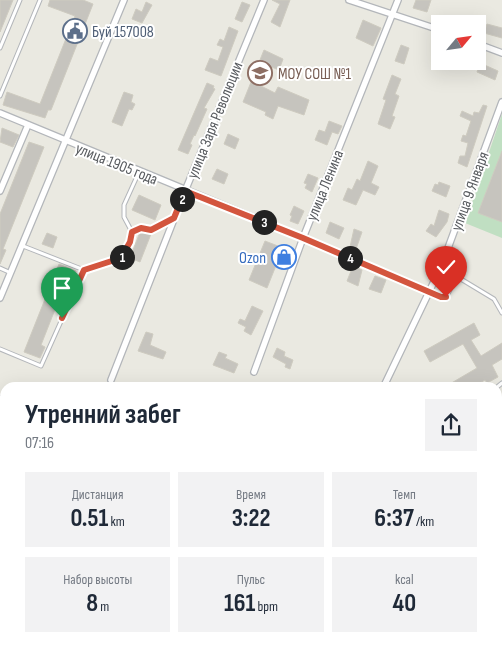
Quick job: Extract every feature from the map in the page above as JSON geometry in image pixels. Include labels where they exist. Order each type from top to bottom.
[{"type":"street","points":[[0,298],[124,0]]},
{"type":"street","name":"улица Заря Революции","points":[[111,380],[174,218],[264,0]]},
{"type":"street","points":[[349,0],[431,27]]},
{"type":"street","name":"улица Ленина","points":[[254,372],[303,238],[398,0]]},
{"type":"street","points":[[486,47],[502,53]]},
{"type":"street","name":"улица 9 Января","points":[[386,382],[441,267],[502,102]]},
{"type":"street","name":"улица 1905 года","points":[[0,113],[185,191],[303,238],[428,292]]},
{"type":"street","points":[[0,191],[28,125]]},
{"type":"lane","points":[[0,48],[20,0]]},
{"type":"lane","points":[[0,96],[40,0]]},
{"type":"lane","points":[[23,246],[84,270],[121,258],[130,242],[132,232],[124,217],[124,204],[139,172]]},
{"type":"lane","points":[[132,232],[141,228],[151,230],[174,218]]},
{"type":"lane","points":[[441,267],[494,299],[502,313]]},
{"type":"lane","points":[[0,268],[11,273]]},
{"type":"lane","points":[[0,349],[41,366],[84,270]]},
{"type":"lane","points":[[428,292],[446,297],[449,294],[454,275]]},
{"type":"green space","points":[[502,114],[502,238],[465,223]]},
{"type":"building","points":[[0,0],[13,0],[0,32]]},
{"type":"building","points":[[50,0],[83,0],[93,4],[51,110],[48,110],[45,118],[3,105],[7,92],[40,104],[75,16],[48,6]]},
{"type":"building","points":[[272,0],[290,0],[280,27],[271,22],[280,4]]},
{"type":"building","points":[[416,0],[431,0],[427,12],[413,8]]},
{"type":"building","points":[[146,2],[152,5],[142,23],[132,19],[136,9],[142,12]]},
{"type":"building","points":[[242,2],[250,5],[242,22],[235,19]]},
{"type":"building","points":[[363,20],[381,28],[373,46],[356,38]]},
{"type":"building","points":[[487,24],[502,28],[502,38],[486,34]]},
{"type":"building","points":[[229,27],[238,31],[221,76],[205,70],[210,58],[218,61],[223,47],[217,45],[220,39],[224,41]]},
{"type":"building","points":[[401,45],[409,48],[404,64],[395,61]]},
{"type":"building","points":[[264,50],[283,59],[279,70],[269,66],[261,86],[275,93],[278,87],[309,100],[304,115],[278,106],[273,119],[265,115],[266,112],[243,102]]},
{"type":"building","points":[[486,66],[498,71],[495,80],[477,72],[478,70],[486,70]]},
{"type":"building","points":[[392,75],[401,79],[395,94],[399,96],[392,116],[395,117],[390,129],[378,124],[386,100],[383,99]]},
{"type":"building","points":[[207,83],[214,86],[213,88],[215,89],[204,108],[207,109],[190,144],[192,145],[188,154],[178,150]]},
{"type":"building","points":[[124,92],[133,95],[131,102],[135,104],[132,110],[129,109],[122,126],[112,122]]},
{"type":"building","points":[[483,105],[487,106],[467,167],[458,163],[460,156],[465,156],[468,143],[461,141],[463,135],[466,136],[471,121],[460,116],[462,111],[473,116],[474,112],[479,113]]},
{"type":"building","points":[[329,121],[342,126],[338,134],[332,132],[327,145],[315,140],[319,130],[325,132]]},
{"type":"building","points":[[2,128],[19,135],[13,147],[0,142]]},
{"type":"building","points":[[228,134],[239,139],[235,149],[224,144]]},
{"type":"building","points":[[29,142],[44,147],[3,249],[6,250],[0,264],[0,214]]},
{"type":"building","points":[[502,151],[502,222],[478,213]]},
{"type":"building","points":[[368,161],[378,166],[371,183],[379,187],[375,195],[363,190],[356,205],[343,200],[348,188],[352,190],[357,179],[360,181]]},
{"type":"building","points":[[217,169],[228,174],[224,184],[212,179]]},
{"type":"building","points":[[308,174],[318,178],[312,192],[305,188],[307,184],[304,183]]},
{"type":"building","points":[[439,182],[450,186],[446,197],[432,191],[435,184],[438,185]]},
{"type":"building","points":[[139,195],[161,205],[155,220],[132,210]]},
{"type":"building","points":[[294,206],[304,211],[298,224],[290,221],[292,216],[290,215]]},
{"type":"building","points":[[439,210],[449,214],[447,222],[436,237],[426,231],[431,224],[434,226]]},
{"type":"building","points":[[330,222],[344,228],[339,239],[326,233]]},
{"type":"building","points":[[354,229],[362,232],[356,249],[350,247]]},
{"type":"building","points":[[140,232],[151,234],[140,262],[130,258]]},
{"type":"building","points":[[47,233],[57,237],[53,248],[42,244]]},
{"type":"building","points":[[265,241],[283,248],[267,288],[249,280]]},
{"type":"building","points":[[59,264],[76,271],[72,281],[67,279],[41,345],[45,347],[40,358],[24,352]]},
{"type":"building","points":[[353,266],[362,270],[358,286],[347,281]]},
{"type":"building","points":[[375,276],[386,280],[381,293],[369,289]]},
{"type":"building","points":[[252,306],[263,311],[251,335],[244,331],[246,327],[238,323],[240,319],[245,321]]},
{"type":"building","points":[[474,323],[480,335],[471,340],[481,356],[502,343],[502,359],[492,365],[498,377],[489,382],[485,380],[482,382],[453,382],[477,368],[463,344],[430,362],[424,351]]},
{"type":"building","points":[[146,332],[153,334],[150,345],[166,352],[163,359],[138,351]]},
{"type":"building","points":[[277,348],[285,352],[284,356],[293,360],[290,369],[285,367],[286,364],[273,357]]},
{"type":"building","points":[[219,352],[227,355],[225,358],[238,364],[234,373],[213,365]]},
{"type":"place","name":"Буй 157008","points":[[75,31]]},
{"type":"place","name":"МОУ СОШ №1","points":[[260,73]]},
{"type":"place","name":"Ozon","points":[[284,257]]},
{"type":"route","points":[[62,318],[84,270],[121,258],[130,242],[132,232],[141,228],[151,230],[158,228],[174,218],[185,191],[303,238],[441,297],[446,297]]}]
